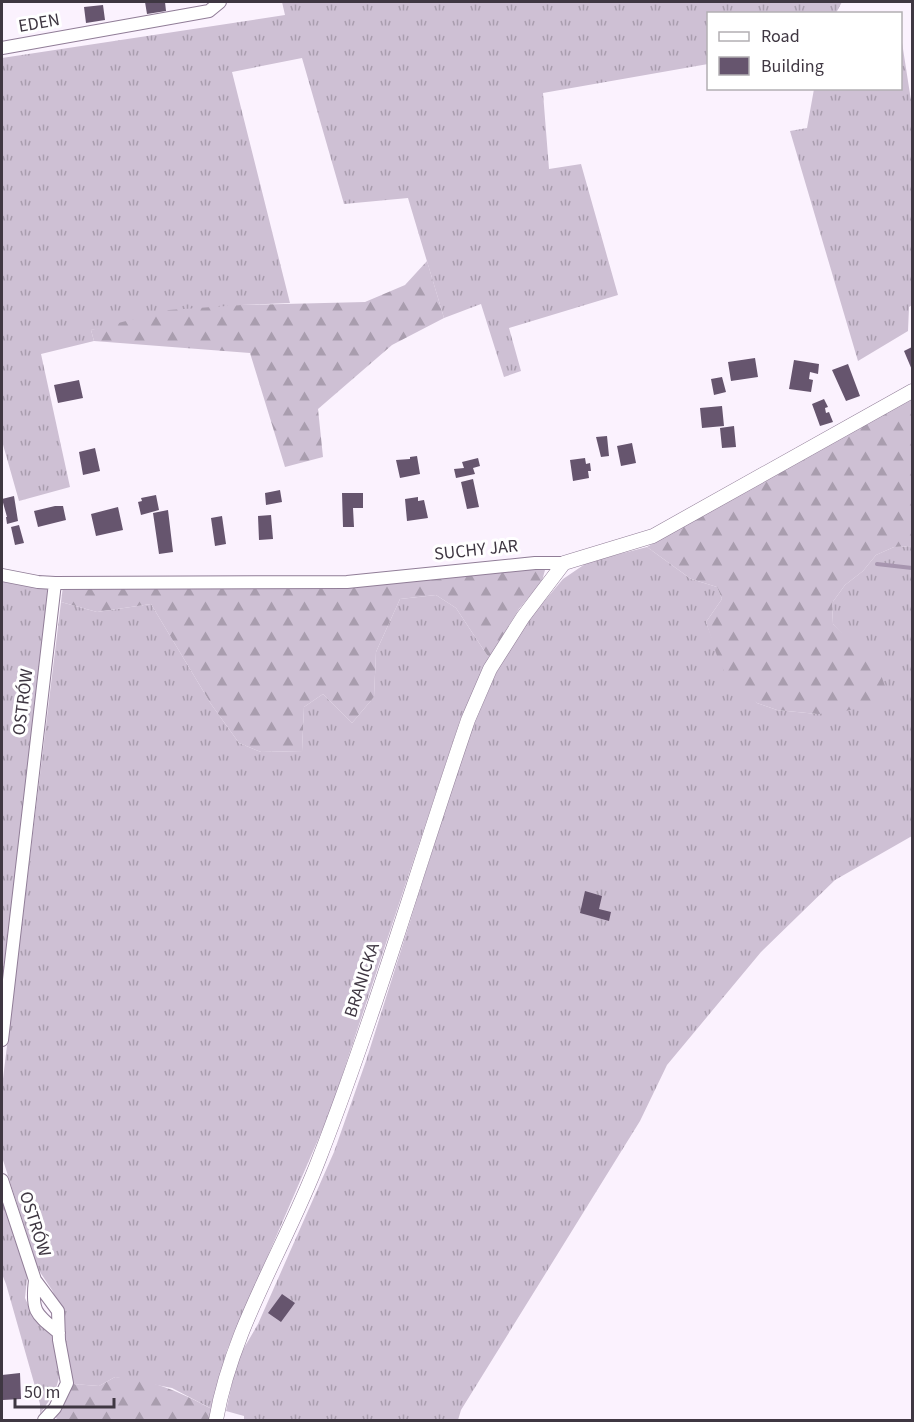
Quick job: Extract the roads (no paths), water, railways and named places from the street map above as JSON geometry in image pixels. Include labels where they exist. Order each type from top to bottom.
[{"type":"street","name":"EDEN","points":[[2,48],[209,11],[220,2]]},
{"type":"street","name":"SUCHY JAR","points":[[2,576],[55,583],[347,582],[535,563],[564,563],[653,536],[912,391]]},
{"type":"street","name":"BRANICKA","points":[[216,1420],[236,1348],[315,1171],[340,1106],[468,720],[490,669],[523,617],[564,563]]},
{"type":"street","name":"OSTRÓW","points":[[2,1040],[55,583]]},
{"type":"street","name":"OSTRÓW","points":[[2,1180],[35,1280],[58,1311],[59,1333],[68,1383],[55,1408],[44,1420]]},
{"type":"street","name":"OSTRÓW","points":[[35,1280],[33,1299],[38,1316],[59,1333]]},
{"type":"waterway","points":[[877,564],[912,568]]}]
